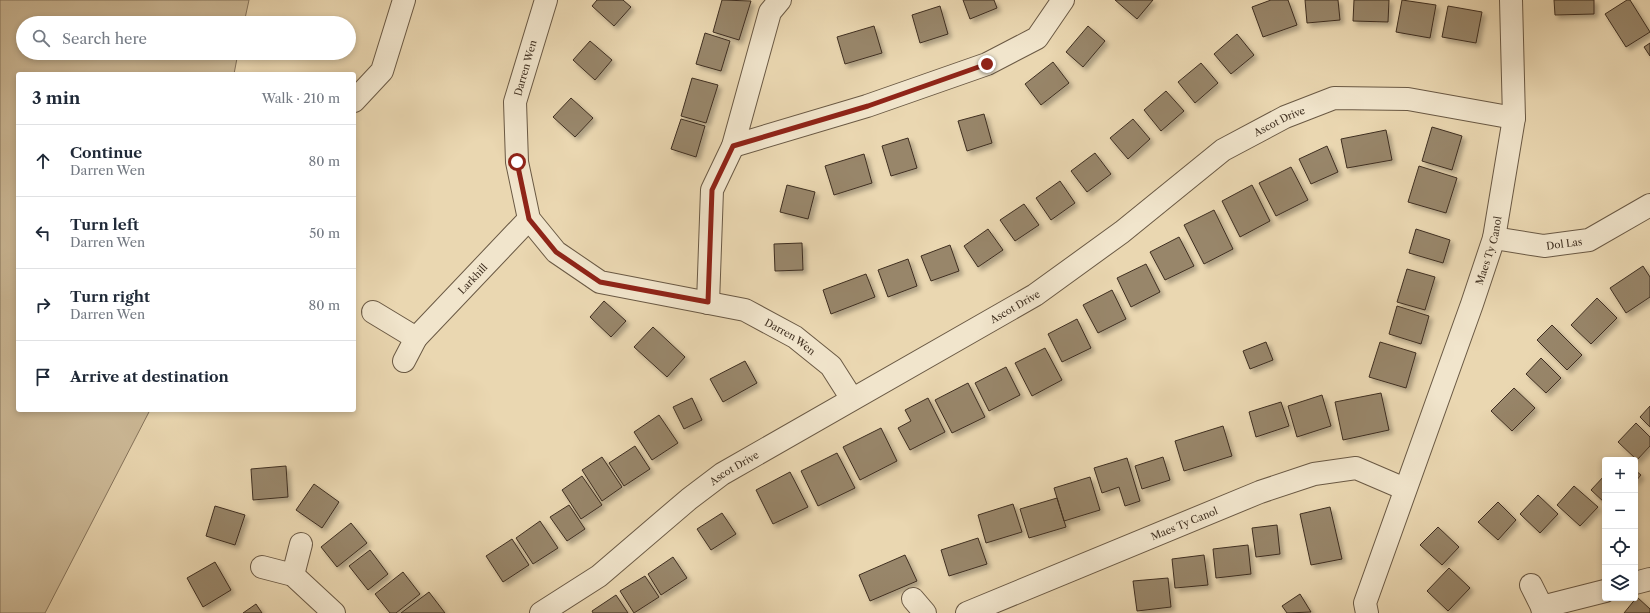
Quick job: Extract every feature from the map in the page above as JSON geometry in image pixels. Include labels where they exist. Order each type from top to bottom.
[{"type":"street","points":[[356,99],[382,71],[404,0]]},
{"type":"street","name":"Darren Wen","points":[[546,0],[515,102],[517,162],[529,219],[556,252],[600,282],[745,310],[795,337],[831,366],[852,399]]},
{"type":"street","points":[[708,302],[712,190],[733,146],[770,12],[780,0]]},
{"type":"street","points":[[733,146],[868,106],[987,64],[1037,38],[1063,0]]},
{"type":"street","name":"Maes Ty Canol","points":[[1366,613],[1365,603],[1470,312],[1494,238],[1514,118],[1511,0]]},
{"type":"street","name":"Ascot Drive","points":[[541,613],[599,576],[689,499],[722,474],[1035,295],[1122,232],[1223,150],[1285,117],[1334,98],[1379,98],[1408,99],[1514,118]]},
{"type":"street","name":"Dol Las","points":[[1494,238],[1544,246],[1589,240],[1650,205]]},
{"type":"street","name":"Larkhill","points":[[404,361],[416,338],[529,219]]},
{"type":"street","points":[[373,312],[416,338]]},
{"type":"street","name":"Maes Ty Canol","points":[[967,613],[1260,492],[1314,474],[1356,468],[1405,489]]},
{"type":"street","points":[[293,575],[301,544]]},
{"type":"street","points":[[262,567],[293,575],[334,613]]},
{"type":"street","points":[[1638,582],[1650,579]]},
{"type":"street","points":[[1531,585],[1542,610],[1602,592]]},
{"type":"shaded area","points":[[0,0],[249,0],[246,16],[16,16],[16,60],[237,60],[234,72],[16,72],[16,412],[149,412],[45,613],[0,613]]},
{"type":"building","points":[[597,0],[623,0],[631,7],[614,26],[592,6]]},
{"type":"building","points":[[722,0],[751,1],[739,40],[713,32]]},
{"type":"building","points":[[963,0],[994,0],[997,8],[970,19]]},
{"type":"building","points":[[1115,0],[1153,0],[1137,19]]},
{"type":"building","points":[[1271,0],[1288,0],[1297,25],[1263,37],[1252,7]]},
{"type":"building","points":[[1305,0],[1338,0],[1340,20],[1307,23]]},
{"type":"building","points":[[1354,0],[1389,0],[1388,22],[1353,21]]},
{"type":"building","points":[[1402,0],[1436,5],[1430,38],[1396,32]]},
{"type":"building","points":[[1554,0],[1594,0],[1594,14],[1555,15]]},
{"type":"building","points":[[1627,0],[1630,0],[1650,32],[1626,47],[1605,14]]},
{"type":"building","points":[[940,6],[948,34],[920,43],[912,15]]},
{"type":"building","points":[[1448,6],[1482,12],[1476,43],[1442,37]]},
{"type":"building","points":[[874,26],[882,53],[845,64],[837,37]]},
{"type":"building","points":[[1088,26],[1105,41],[1083,67],[1066,52]]},
{"type":"building","points":[[705,33],[730,41],[721,71],[696,64]]},
{"type":"building","points":[[1237,34],[1254,55],[1231,74],[1214,54]]},
{"type":"building","points":[[590,41],[612,60],[595,80],[573,60]]},
{"type":"building","points":[[1650,43],[1650,56],[1644,47]]},
{"type":"building","points":[[1053,62],[1069,83],[1041,105],[1025,84]]},
{"type":"building","points":[[1201,63],[1218,83],[1195,103],[1178,82]]},
{"type":"building","points":[[692,78],[718,85],[706,123],[681,116]]},
{"type":"building","points":[[1166,91],[1184,111],[1161,131],[1144,110]]},
{"type":"building","points":[[571,98],[593,118],[575,137],[553,117]]},
{"type":"building","points":[[984,114],[992,143],[967,151],[958,121]]},
{"type":"building","points":[[681,119],[705,126],[696,157],[671,149]]},
{"type":"building","points":[[1133,119],[1150,139],[1128,159],[1110,138]]},
{"type":"building","points":[[1432,127],[1462,136],[1452,170],[1422,161]]},
{"type":"building","points":[[1386,130],[1392,160],[1347,168],[1341,139]]},
{"type":"building","points":[[908,138],[917,168],[891,176],[882,146]]},
{"type":"building","points":[[1327,146],[1338,172],[1311,184],[1299,159]]},
{"type":"building","points":[[1095,153],[1111,174],[1087,192],[1071,171]]},
{"type":"building","points":[[864,154],[872,183],[834,195],[825,166]]},
{"type":"building","points":[[1419,166],[1457,178],[1446,213],[1408,202]]},
{"type":"building","points":[[1291,167],[1308,200],[1276,216],[1259,183]]},
{"type":"building","points":[[1060,181],[1075,203],[1051,220],[1036,198]]},
{"type":"building","points":[[787,185],[815,192],[808,219],[780,212]]},
{"type":"building","points":[[1252,185],[1270,221],[1240,237],[1222,201]]},
{"type":"building","points":[[1024,204],[1039,225],[1015,241],[1000,220]]},
{"type":"building","points":[[1214,210],[1233,249],[1204,264],[1184,225]]},
{"type":"building","points":[[988,229],[1003,250],[978,267],[964,246]]},
{"type":"building","points":[[1416,229],[1450,240],[1443,263],[1409,253]]},
{"type":"building","points":[[1179,237],[1194,266],[1165,280],[1150,252]]},
{"type":"building","points":[[802,243],[803,270],[775,271],[774,244]]},
{"type":"building","points":[[950,245],[959,271],[931,281],[921,256]]},
{"type":"building","points":[[908,259],[917,286],[888,297],[878,270]]},
{"type":"building","points":[[1146,264],[1160,292],[1131,307],[1117,278]]},
{"type":"building","points":[[1643,266],[1650,277],[1650,297],[1626,313],[1610,288]]},
{"type":"building","points":[[1407,269],[1435,277],[1425,310],[1397,302]]},
{"type":"building","points":[[866,274],[875,297],[831,314],[823,290]]},
{"type":"building","points":[[1112,290],[1126,319],[1098,333],[1083,305]]},
{"type":"building","points":[[1597,298],[1617,318],[1591,344],[1571,325]]},
{"type":"building","points":[[604,301],[626,321],[611,337],[590,317]]},
{"type":"building","points":[[1397,306],[1429,316],[1421,344],[1389,334]]},
{"type":"building","points":[[1077,319],[1091,348],[1062,362],[1048,334]]},
{"type":"building","points":[[1552,325],[1582,355],[1567,370],[1537,340]]},
{"type":"building","points":[[653,327],[685,357],[667,377],[634,347]]},
{"type":"building","points":[[1266,342],[1273,360],[1250,369],[1243,351]]},
{"type":"building","points":[[1380,342],[1416,353],[1406,388],[1369,377]]},
{"type":"building","points":[[1045,348],[1062,380],[1032,396],[1015,363]]},
{"type":"building","points":[[1541,358],[1561,378],[1546,393],[1526,374]]},
{"type":"building","points":[[745,361],[757,383],[723,402],[710,379]]},
{"type":"building","points":[[1006,367],[1020,395],[989,411],[975,383]]},
{"type":"building","points":[[968,383],[985,417],[952,433],[935,400]]},
{"type":"building","points":[[1514,388],[1535,408],[1512,431],[1491,411]]},
{"type":"building","points":[[1381,393],[1389,430],[1343,440],[1335,402]]},
{"type":"building","points":[[1322,395],[1331,426],[1297,437],[1288,406]]},
{"type":"building","points":[[692,398],[702,420],[684,429],[673,407]]},
{"type":"building","points":[[928,398],[945,432],[910,450],[898,428],[911,421],[905,410]]},
{"type":"building","points":[[1281,402],[1289,426],[1256,437],[1249,412]]},
{"type":"building","points":[[1650,406],[1650,427],[1640,417]]},
{"type":"building","points":[[659,415],[678,443],[652,460],[634,432]]},
{"type":"building","points":[[1636,423],[1650,437],[1650,446],[1638,459],[1638,457],[1634,457],[1618,442]]},
{"type":"building","points":[[1223,426],[1232,456],[1184,471],[1175,441]]},
{"type":"building","points":[[881,428],[897,461],[860,480],[843,447]]},
{"type":"building","points":[[635,446],[650,469],[624,486],[609,463]]},
{"type":"building","points":[[837,453],[855,488],[818,506],[801,471]]},
{"type":"building","points":[[602,457],[622,487],[602,501],[582,470]]},
{"type":"building","points":[[1163,457],[1170,480],[1142,489],[1135,466]]},
{"type":"building","points":[[1127,458],[1140,501],[1125,506],[1119,487],[1102,493],[1094,468]]},
{"type":"building","points":[[286,466],[288,497],[253,500],[251,469]]},
{"type":"building","points":[[790,472],[808,507],[773,524],[756,490]]},
{"type":"building","points":[[582,476],[602,505],[581,519],[562,490]]},
{"type":"building","points":[[1090,477],[1100,510],[1064,521],[1054,488]]},
{"type":"building","points":[[1602,478],[1602,500],[1591,490]]},
{"type":"building","points":[[314,484],[339,502],[322,528],[296,510]]},
{"type":"building","points":[[1574,486],[1598,507],[1580,526],[1557,505]]},
{"type":"building","points":[[1538,495],[1558,514],[1540,533],[1520,514]]},
{"type":"building","points":[[1057,498],[1066,527],[1029,538],[1020,509]]},
{"type":"building","points":[[1498,502],[1516,520],[1498,540],[1478,522]]},
{"type":"building","points":[[1013,504],[1022,532],[986,543],[978,515]]},
{"type":"building","points":[[569,505],[585,529],[567,541],[550,517]]},
{"type":"building","points":[[215,506],[245,515],[235,545],[206,536]]},
{"type":"building","points":[[1330,507],[1342,559],[1311,565],[1300,514]]},
{"type":"building","points":[[722,513],[736,534],[711,550],[697,529]]},
{"type":"building","points":[[540,521],[558,548],[533,564],[516,538]]},
{"type":"building","points":[[351,523],[367,543],[337,567],[321,547]]},
{"type":"building","points":[[1277,525],[1280,554],[1256,557],[1252,528]]},
{"type":"building","points":[[1438,527],[1459,547],[1442,565],[1420,545]]},
{"type":"building","points":[[978,538],[987,564],[949,576],[941,550]]},
{"type":"building","points":[[512,539],[529,565],[503,582],[486,556]]},
{"type":"building","points":[[1248,545],[1251,574],[1216,578],[1213,549]]},
{"type":"building","points":[[370,550],[388,574],[368,590],[349,566]]},
{"type":"building","points":[[905,555],[917,581],[870,601],[859,575]]},
{"type":"building","points":[[1204,555],[1208,585],[1175,588],[1172,559]]},
{"type":"building","points":[[673,557],[687,578],[661,595],[648,574]]},
{"type":"building","points":[[215,562],[231,590],[203,607],[187,578]]},
{"type":"building","points":[[1449,568],[1470,588],[1448,611],[1427,591]]},
{"type":"building","points":[[403,572],[420,594],[396,613],[390,613],[375,594]]},
{"type":"building","points":[[645,576],[659,597],[634,613],[620,591]]},
{"type":"building","points":[[1168,578],[1171,607],[1137,611],[1133,581]]},
{"type":"building","points":[[429,592],[445,613],[401,613]]},
{"type":"building","points":[[1300,594],[1311,612],[1287,613],[1282,606]]},
{"type":"building","points":[[616,595],[628,613],[593,613],[592,611]]},
{"type":"building","points":[[1638,598],[1650,609],[1650,613],[1624,613],[1634,601],[1638,601]]},
{"type":"building","points":[[256,604],[262,613],[243,613]]},
{"type":"route","points":[[517,162],[529,219],[556,252],[600,282],[708,302],[712,190],[733,146],[868,106],[987,64]]}]
